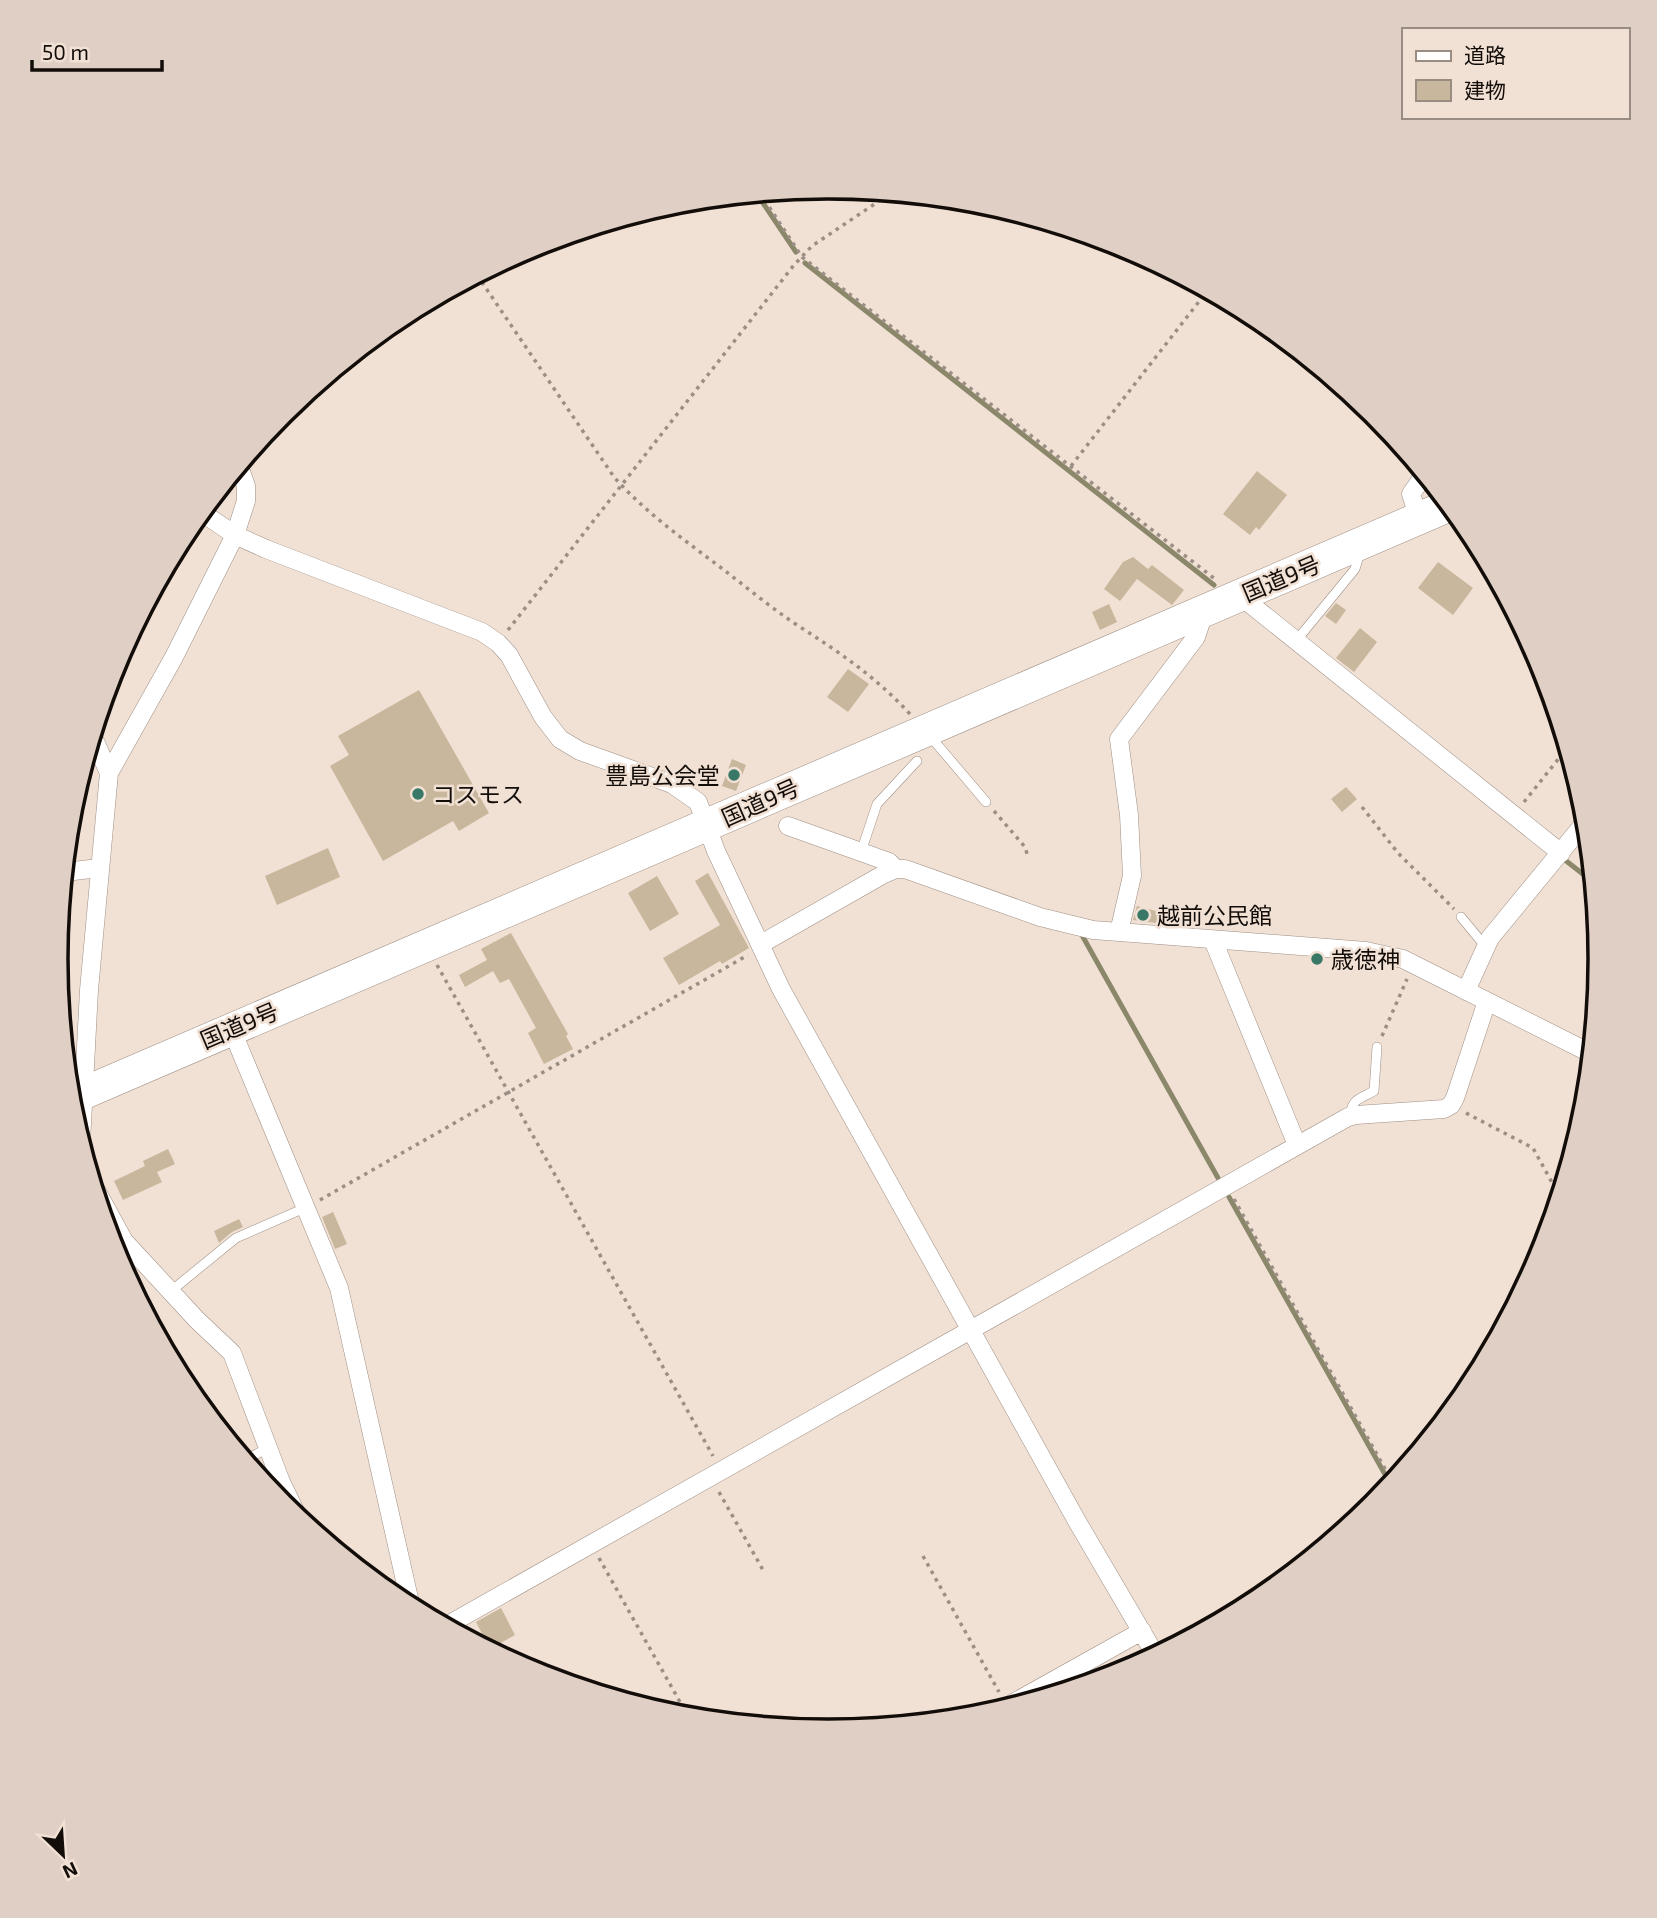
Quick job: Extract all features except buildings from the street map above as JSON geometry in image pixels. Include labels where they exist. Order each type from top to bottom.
[{"type":"highway","name":"国道9号","points":[[81,1094],[1441,509]]},
{"type":"street","points":[[79,1080],[109,773],[174,657],[235,535],[246,501],[246,486],[242,475]]},
{"type":"street","points":[[1419,519],[1411,494],[1420,481]]},
{"type":"street","points":[[210,518],[235,535],[266,549],[482,632],[498,643],[519,669],[543,717],[560,739],[580,751],[672,784],[698,802],[716,851],[781,989],[1071,1511],[1151,1647]]},
{"type":"street","points":[[1239,596],[1561,853]]},
{"type":"street","points":[[1119,932],[1132,876],[1129,815],[1119,739],[1196,637],[1201,622],[1198,612]]},
{"type":"street","points":[[98,749],[109,773]]},
{"type":"street","points":[[788,826],[890,862],[895,869]]},
{"type":"street","points":[[1466,991],[1485,946],[1577,832]]},
{"type":"street","points":[[74,871],[99,868]]},
{"type":"street","points":[[762,946],[895,869],[912,870],[1040,917],[1093,930],[1366,951],[1403,959],[1583,1049]]},
{"type":"street","points":[[1213,940],[1297,1144]]},
{"type":"street","points":[[455,1621],[1297,1144],[1351,1116],[1434,1111],[1451,1105],[1487,1001]]},
{"type":"street","points":[[231,1028],[339,1288],[408,1592]]},
{"type":"street","points":[[121,1235],[171,1292],[232,1353],[285,1491]]},
{"type":"street","points":[[1036,1690],[1142,1631]]},
{"type":"lane","points":[[1296,641],[1355,569],[1358,559],[1354,546]]},
{"type":"lane","points":[[926,731],[986,802]]},
{"type":"lane","points":[[861,852],[873,810],[917,761]]},
{"type":"lane","points":[[1461,917],[1485,946]]},
{"type":"lane","points":[[1351,1116],[1352,1104],[1374,1091],[1377,1047]]},
{"type":"lane","points":[[171,1292],[236,1238],[307,1207]]},
{"type":"lane","points":[[253,1456],[268,1448]]},
{"type":"path","points":[[498,643],[802,257],[812,246],[880,200]]},
{"type":"path","points":[[765,201],[802,257],[1239,596]]},
{"type":"path","points":[[482,282],[614,477],[627,492],[659,521],[772,607],[848,657],[893,695],[926,731]]},
{"type":"path","points":[[1071,466],[1203,298]]},
{"type":"path","points":[[1514,815],[1561,755]]},
{"type":"path","points":[[986,802],[1025,848],[1028,858]]},
{"type":"path","points":[[1362,807],[1398,853],[1461,917]]},
{"type":"path","points":[[307,1207],[762,946]]},
{"type":"path","points":[[1377,1047],[1413,964]]},
{"type":"path","points":[[438,967],[715,1473],[763,1570]]},
{"type":"path","points":[[1451,1105],[1533,1148],[1554,1185]]},
{"type":"path","points":[[1226,1185],[1388,1473]]},
{"type":"path","points":[[591,1544],[682,1705]]},
{"type":"path","points":[[923,1556],[999,1700]]},
{"type":"waterway","points":[[762,202],[796,252]]},
{"type":"waterway","points":[[805,263],[1214,585]]},
{"type":"waterway","points":[[1565,860],[1583,875]]},
{"type":"waterway","points":[[1083,937],[1218,1178]]},
{"type":"waterway","points":[[1229,1197],[1386,1476]]},
{"type":"place","name":"豊島公会堂","points":[[734,775]]},
{"type":"place","name":"コスモス","points":[[418,794]]},
{"type":"place","name":"越前公民館","points":[[1143,915]]},
{"type":"place","name":"歳徳神","points":[[1317,959]]}]
